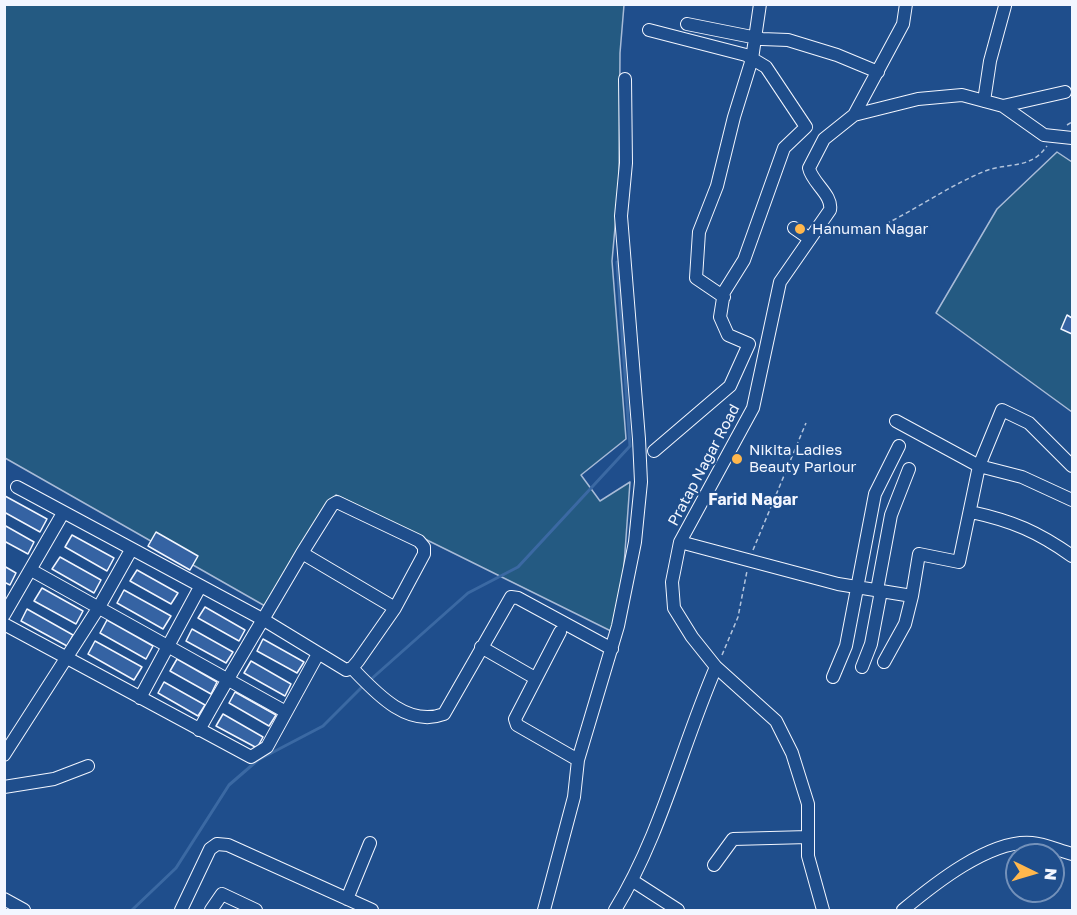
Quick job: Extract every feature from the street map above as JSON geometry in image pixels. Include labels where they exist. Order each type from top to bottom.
[{"type":"street","points":[[724,297],[696,278],[699,232],[717,186],[734,117],[752,59],[760,4]]},
{"type":"street","points":[[854,115],[903,24],[906,4]]},
{"type":"street","points":[[984,101],[990,61],[1005,6]]},
{"type":"street","points":[[687,24],[756,38],[788,40],[837,55],[878,72]]},
{"type":"street","points":[[649,30],[752,59],[766,67],[806,127],[784,148],[744,260],[724,297],[720,317],[729,335],[750,344],[740,368],[730,386],[654,451]]},
{"type":"street","points":[[544,910],[574,797],[578,760],[612,649],[636,542],[641,482],[621,246],[621,216],[626,163],[625,79]]},
{"type":"street","points":[[1003,106],[1065,92]]},
{"type":"street","name":"Pratap Nagar Road","points":[[823,910],[808,856],[808,804],[792,753],[776,721],[716,667],[674,608],[672,582],[680,542],[753,408],[780,282],[831,204],[811,178],[809,168],[824,139],[854,115],[918,99],[962,95],[1003,106],[1044,135],[1072,138]]},
{"type":"street","points":[[794,228],[810,239]]},
{"type":"street","points":[[884,662],[905,624],[919,554],[959,562],[972,512],[979,466],[1002,410],[1029,423],[1072,466]]},
{"type":"street","points":[[896,421],[979,466],[1022,477],[1072,500]]},
{"type":"street","points":[[833,677],[846,646],[875,494],[899,446]]},
{"type":"street","points":[[862,667],[871,644],[891,515],[909,468]]},
{"type":"street","points":[[17,487],[264,620],[346,670],[355,671],[381,696],[408,714],[435,717],[444,714],[511,597],[518,598],[612,649]]},
{"type":"street","points":[[199,730],[302,553],[332,505],[338,502],[419,541],[424,547],[424,554],[395,608],[355,671]]},
{"type":"street","points":[[972,512],[1008,520],[1041,535],[1072,556]]},
{"type":"street","points":[[4,615],[63,513]]},
{"type":"street","points":[[680,542],[748,562],[912,597]]},
{"type":"street","points":[[4,755],[99,607],[131,550]]},
{"type":"street","points":[[302,553],[395,608]]},
{"type":"street","points":[[31,570],[286,712]]},
{"type":"street","points":[[140,698],[200,587]]},
{"type":"street","points":[[4,624],[252,757],[267,747],[318,654]]},
{"type":"street","points":[[560,632],[515,719],[517,725],[578,760]]},
{"type":"street","points":[[481,647],[535,678]]},
{"type":"street","points":[[615,910],[633,881],[716,667]]},
{"type":"street","points":[[4,788],[54,779],[88,766]]},
{"type":"street","points":[[714,866],[733,839],[808,837]]},
{"type":"street","points":[[347,899],[370,843]]},
{"type":"street","points":[[903,910],[925,891],[966,865],[1004,846],[1032,843],[1072,855]]},
{"type":"street","points":[[181,910],[210,849],[217,844],[228,846],[372,910]]},
{"type":"street","points":[[633,881],[678,910]]},
{"type":"street","points":[[211,910],[222,894],[256,910]]},
{"type":"street","points":[[4,899],[24,910]]},
{"type":"path","points":[[886,224],[987,171],[1025,165],[1040,156],[1054,136]]},
{"type":"path","points":[[716,667],[738,616],[748,562],[806,423]]},
{"type":"shaded area","points":[[5,5],[624,5],[620,53],[619,183],[612,261],[626,439],[581,475],[600,501],[630,482],[619,635],[336,495],[265,606],[5,458]]},
{"type":"shaded area","points":[[1057,152],[1072,162],[1072,412],[936,313],[997,209]]},
{"type":"building","points":[[1067,315],[1072,318],[1072,334],[1061,329]]},
{"type":"building","points":[[5,496],[47,519],[40,532],[4,512]]},
{"type":"building","points":[[4,525],[34,542],[28,554],[4,541]]},
{"type":"building","points":[[156,532],[198,556],[190,570],[148,546]]},
{"type":"building","points":[[72,535],[114,558],[107,571],[65,547]]},
{"type":"building","points":[[60,557],[101,580],[94,593],[52,569]]},
{"type":"building","points":[[4,566],[16,573],[10,585],[4,582]]},
{"type":"building","points":[[137,570],[178,593],[171,604],[130,581]]},
{"type":"building","points":[[42,588],[83,611],[76,624],[34,601]]},
{"type":"building","points":[[124,590],[171,616],[163,629],[117,603]]},
{"type":"building","points":[[205,607],[245,630],[239,641],[198,618]]},
{"type":"building","points":[[27,609],[73,635],[67,646],[21,621]]},
{"type":"building","points":[[107,620],[153,646],[146,659],[100,633]]},
{"type":"building","points":[[192,629],[233,652],[226,663],[186,641]]},
{"type":"building","points":[[263,639],[304,662],[297,673],[257,651]]},
{"type":"building","points":[[95,641],[142,667],[134,680],[88,654]]},
{"type":"building","points":[[177,659],[217,682],[211,694],[170,671]]},
{"type":"building","points":[[251,661],[291,684],[285,696],[244,673]]},
{"type":"building","points":[[164,682],[205,705],[198,716],[158,693]]},
{"type":"building","points":[[235,692],[276,715],[269,726],[229,703]]},
{"type":"building","points":[[223,714],[263,737],[257,748],[216,726]]},
{"type":"waterway","points":[[369,681],[468,593],[518,567],[630,446],[617,262]]},
{"type":"waterway","points":[[132,910],[176,868],[229,785],[258,760],[323,726],[364,685]]},
{"type":"place","name":"Hanuman Nagar","points":[[800,229]]},
{"type":"place","name":"Nikita Ladies Beauty Parlour","points":[[737,459]]},
{"type":"district","name":"Farid Nagar","points":[[753,500]]}]
